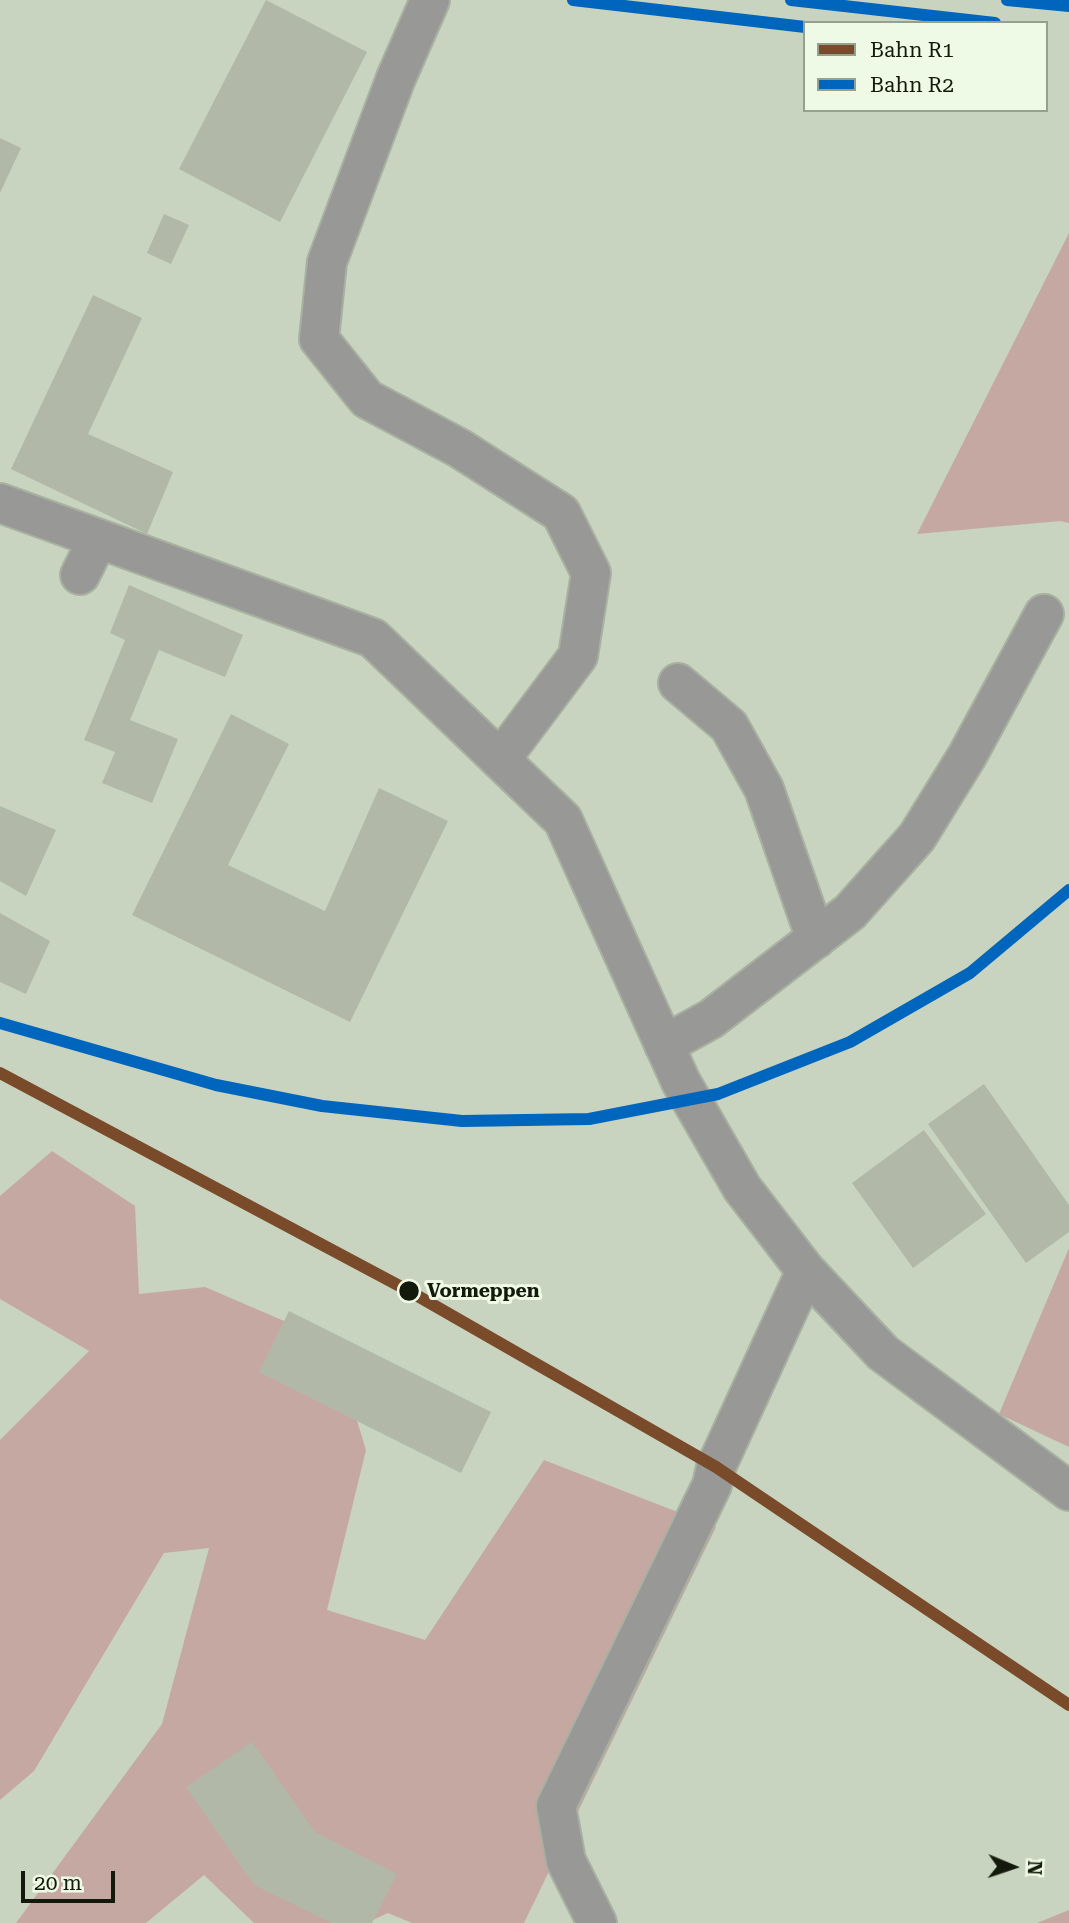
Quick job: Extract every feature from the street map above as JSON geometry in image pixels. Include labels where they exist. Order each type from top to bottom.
[{"type":"street","points":[[430,0],[396,78],[327,262],[319,339],[367,399],[458,448],[561,513],[591,573],[578,656],[500,760]]},
{"type":"street","points":[[0,503],[373,638],[563,820],[681,1082],[742,1188],[806,1270],[883,1353],[1069,1491]]},
{"type":"street","points":[[80,575],[111,544]]},
{"type":"street","points":[[664,1045],[711,1019],[850,912],[917,838],[967,756],[1044,614]]},
{"type":"street","points":[[678,683],[729,726],[764,789],[816,939]]},
{"type":"street","points":[[597,1923],[566,1861],[556,1806],[712,1485],[716,1467],[806,1270]]},
{"type":"shaded area","points":[[1069,233],[1069,523],[1060,521],[917,534]]},
{"type":"shaded area","points":[[52,1151],[135,1206],[139,1294],[205,1287],[333,1342],[366,1450],[327,1610],[425,1640],[544,1460],[716,1527],[524,1923],[412,1923],[388,1913],[366,1923],[254,1923],[204,1875],[146,1923],[16,1923],[162,1724],[209,1548],[164,1553],[34,1771],[0,1800],[0,1440],[89,1351],[0,1299],[0,1196]]},
{"type":"shaded area","points":[[1069,1248],[1069,1447],[999,1414]]},
{"type":"shaded area","points":[[1069,1910],[1069,1923],[1037,1923]]},
{"type":"building","points":[[266,0],[367,52],[280,222],[179,169]]},
{"type":"building","points":[[0,138],[21,148],[0,193]]},
{"type":"building","points":[[164,214],[189,225],[171,264],[147,253]]},
{"type":"building","points":[[93,295],[142,318],[88,434],[173,472],[147,534],[11,469]]},
{"type":"building","points":[[129,585],[243,635],[225,677],[159,650],[130,720],[178,739],[152,803],[102,783],[115,752],[84,740],[125,640],[110,633]]},
{"type":"building","points":[[231,714],[289,744],[228,865],[325,911],[379,788],[448,821],[350,1022],[132,915]]},
{"type":"building","points":[[0,806],[56,830],[26,896],[0,881]]},
{"type":"building","points":[[0,913],[50,941],[26,994],[0,982]]},
{"type":"building","points":[[984,1084],[1069,1205],[1069,1232],[1026,1263],[928,1124]]},
{"type":"building","points":[[924,1130],[986,1214],[913,1268],[852,1183]]},
{"type":"building","points":[[289,1311],[491,1412],[461,1473],[259,1372]]},
{"type":"building","points":[[252,1742],[315,1832],[397,1874],[372,1923],[332,1923],[254,1885],[186,1787]]},
{"type":"rail line","name":"R2","points":[[573,0],[803,27]]},
{"type":"rail line","name":"R2","points":[[791,0],[977,21]]},
{"type":"rail line","name":"R2","points":[[1007,0],[1069,6]]},
{"type":"rail line","name":"R2","points":[[0,1023],[216,1085],[322,1106],[462,1121],[589,1119],[718,1094],[850,1042],[970,973],[1069,890]]},
{"type":"rail line","name":"R1","points":[[0,1073],[409,1291],[716,1467],[1069,1705]]},
{"type":"place","name":"Vormeppen","points":[[409,1291]]}]
